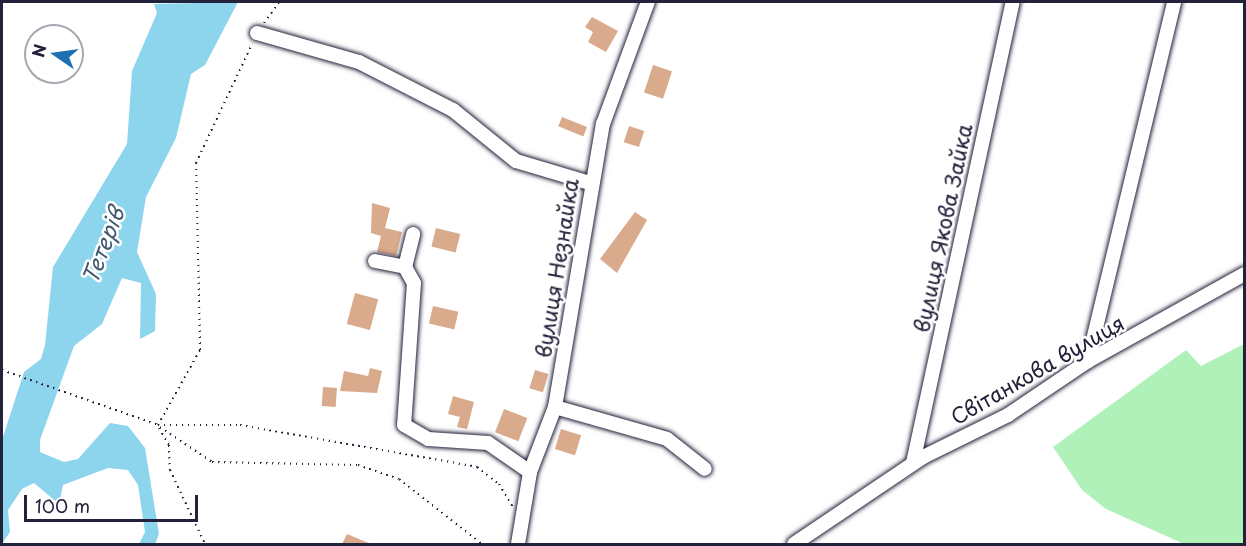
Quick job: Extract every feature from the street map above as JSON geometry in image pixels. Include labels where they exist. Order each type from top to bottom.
[{"type":"street","name":"вулиця Незнайка","points":[[518,544],[520,521],[530,472],[555,406],[590,183],[603,124],[648,2]]},
{"type":"street","name":"вулиця Якова Зайка","points":[[913,463],[1013,2]]},
{"type":"street","points":[[1088,361],[1174,2]]},
{"type":"street","points":[[257,33],[359,62],[453,110],[516,161],[590,183]]},
{"type":"street","points":[[413,234],[405,267],[414,290],[404,425],[428,439],[488,443],[530,472]]},
{"type":"street","points":[[375,261],[405,267]]},
{"type":"street","name":"Світанкова вулиця","points":[[794,544],[913,463],[1008,415],[1088,361],[1245,274]]},
{"type":"street","points":[[555,406],[667,439],[705,469]]},
{"type":"path","points":[[158,425],[200,350],[196,163],[257,33],[279,2]]},
{"type":"path","points":[[2,370],[158,425],[193,430],[240,426],[477,467],[499,484],[520,521]]},
{"type":"path","points":[[158,425],[169,445],[170,470],[205,544]]},
{"type":"path","points":[[158,425],[212,462],[358,465],[399,479],[482,544]]},
{"type":"green space","points":[[1244,344],[1244,544],[1184,544],[1106,509],[1082,490],[1053,447],[1186,350],[1201,366]]},
{"type":"water","name":"Тетерів","points":[[238,2],[205,65],[191,74],[176,138],[146,197],[137,252],[156,294],[155,331],[140,339],[141,283],[122,278],[102,324],[74,346],[40,440],[40,452],[64,462],[78,459],[110,423],[128,426],[145,448],[159,534],[155,544],[139,544],[145,532],[138,485],[128,470],[108,468],[63,485],[59,504],[34,483],[22,489],[8,510],[10,532],[2,544],[2,440],[24,372],[41,359],[45,345],[53,267],[127,144],[132,71],[157,13],[154,4]]},
{"type":"building","points":[[592,17],[618,31],[606,52],[588,42],[593,32],[585,27]]},
{"type":"building","points":[[653,65],[672,71],[663,99],[644,93]]},
{"type":"building","points":[[562,117],[587,127],[583,136],[558,126]]},
{"type":"building","points":[[629,126],[644,131],[639,147],[624,142]]},
{"type":"building","points":[[372,203],[390,208],[385,228],[402,232],[396,256],[377,252],[381,236],[371,233]]},
{"type":"building","points":[[635,212],[647,220],[617,273],[600,259]]},
{"type":"building","points":[[436,228],[460,234],[456,252],[431,246]]},
{"type":"building","points":[[355,293],[378,299],[370,330],[347,324]]},
{"type":"building","points":[[433,306],[458,312],[454,329],[429,324]]},
{"type":"building","points":[[370,368],[382,371],[377,393],[340,391],[344,371],[368,376]]},
{"type":"building","points":[[535,370],[548,374],[543,392],[529,388]]},
{"type":"building","points":[[323,387],[337,388],[336,407],[322,406]]},
{"type":"building","points":[[453,396],[474,402],[467,429],[457,427],[460,417],[448,414]]},
{"type":"building","points":[[504,409],[527,418],[518,441],[495,432]]},
{"type":"building","points":[[561,429],[581,435],[575,455],[555,449]]},
{"type":"building","points":[[347,534],[371,544],[342,544]]}]
